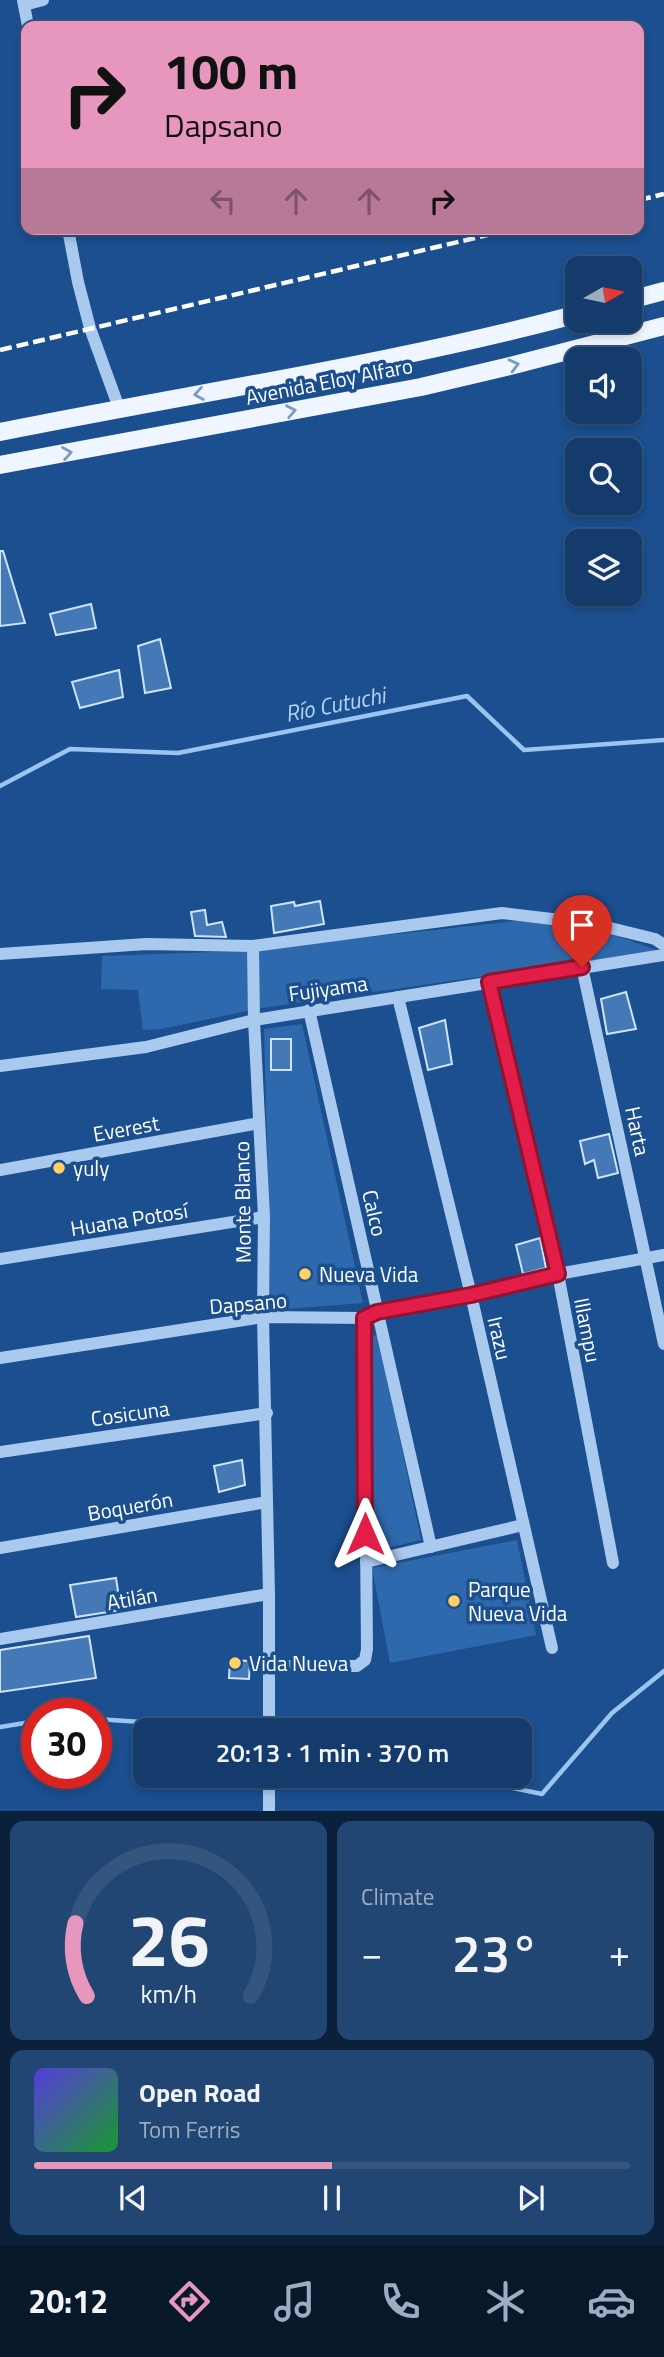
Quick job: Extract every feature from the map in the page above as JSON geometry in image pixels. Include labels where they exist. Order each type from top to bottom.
[{"type":"main road","points":[[642,297],[664,292]]},
{"type":"main road","name":"Avenida Eloy Alfaro","points":[[0,432],[410,355],[565,317]]},
{"type":"main road","name":"Avenida Eloy Alfaro","points":[[0,465],[421,387],[664,326]]},
{"type":"street","points":[[27,21],[23,2],[43,0]]},
{"type":"street","points":[[69,235],[90,328],[119,408]]},
{"type":"street","points":[[0,954],[146,944],[253,946],[502,913],[594,924],[655,939],[664,945]]},
{"type":"street","name":"Monte Blanco","points":[[253,946],[264,1217],[263,1317],[270,1594],[269,1718]]},
{"type":"street","name":"Fujiyama","points":[[0,1066],[146,1047],[254,1020],[309,1010],[664,955]]},
{"type":"street","name":"Harta","points":[[582,967],[664,1344]]},
{"type":"street","name":"Illampu","points":[[489,982],[558,1274],[613,1563]]},
{"type":"street","name":"Irazu","points":[[398,998],[471,1295],[552,1648]]},
{"type":"street","name":"Calco","points":[[309,1010],[431,1547]]},
{"type":"street","name":"Everest","points":[[0,1170],[260,1123]]},
{"type":"street","name":"Huana Potosí","points":[[0,1259],[264,1217]]},
{"type":"street","name":"Dapsano","points":[[0,1358],[263,1317],[364,1318],[377,1312],[664,1255]]},
{"type":"street","points":[[270,1665],[356,1666],[365,1660],[364,1318]]},
{"type":"street","name":"Cosicuna","points":[[0,1452],[267,1413]]},
{"type":"street","name":"Boquerón","points":[[0,1548],[267,1502]]},
{"type":"street","points":[[366,1562],[523,1525]]},
{"type":"street","name":"Atilán","points":[[0,1639],[270,1594]]},
{"type":"street","points":[[269,1788],[269,1811]]},
{"type":"shaded area","points":[[525,920],[597,929],[659,951],[262,1008],[161,1029],[143,1030],[138,990],[101,989],[102,956],[241,951]]},
{"type":"shaded area","points":[[302,1024],[363,1303],[272,1310],[269,1294],[264,1029]]},
{"type":"shaded area","points":[[378,1335],[421,1540],[374,1551],[372,1336]]},
{"type":"shaded area","name":"Parque Nueva Vida","points":[[517,1540],[536,1635],[390,1663],[372,1568]]},
{"type":"building","points":[[0,551],[3,551],[25,623],[0,626]]},
{"type":"building","points":[[91,604],[96,628],[56,635],[50,614]]},
{"type":"building","points":[[160,639],[171,688],[145,693],[138,646]]},
{"type":"building","points":[[119,670],[123,697],[80,708],[72,682]]},
{"type":"building","points":[[320,901],[324,924],[274,933],[271,906],[294,902],[295,906]]},
{"type":"building","points":[[205,910],[207,925],[222,922],[226,937],[195,936],[191,912]]},
{"type":"building","points":[[626,992],[636,1029],[607,1034],[601,999]]},
{"type":"building","points":[[445,1020],[452,1064],[428,1070],[419,1028]]},
{"type":"building","points":[[271,1039],[291,1039],[291,1070],[271,1070]]},
{"type":"building","points":[[609,1134],[618,1173],[598,1178],[594,1160],[585,1164],[580,1141]]},
{"type":"building","points":[[540,1238],[546,1268],[523,1274],[516,1245]]},
{"type":"building","points":[[242,1460],[245,1485],[219,1492],[214,1466]]},
{"type":"building","points":[[116,1578],[121,1610],[76,1617],[70,1585]]},
{"type":"building","points":[[89,1636],[96,1678],[0,1692],[0,1650]]},
{"type":"building","points":[[230,1660],[250,1661],[249,1679],[229,1678]]},
{"type":"waterway","name":"Río Cutuchi","points":[[0,786],[70,749],[178,753],[467,696],[524,750],[664,740]]},
{"type":"waterway","points":[[513,1788],[542,1794],[612,1713],[664,1671]]},
{"type":"waterway","points":[[112,1720],[133,1721]]},
{"type":"waterway","points":[[0,1727],[21,1724]]},
{"type":"railway","points":[[644,199],[664,194]]},
{"type":"railway","points":[[0,350],[488,235]]},
{"type":"place","name":"yuly","points":[[59,1168]]},
{"type":"place","name":"Nueva Vida","points":[[305,1274]]},
{"type":"place","name":"Parque Nueva Vida","points":[[454,1601]]},
{"type":"place","name":"Vida Nueva","points":[[235,1663]]},
{"type":"route","points":[[365,1534],[364,1318],[377,1312],[471,1295],[558,1274],[489,982],[582,967]]}]
